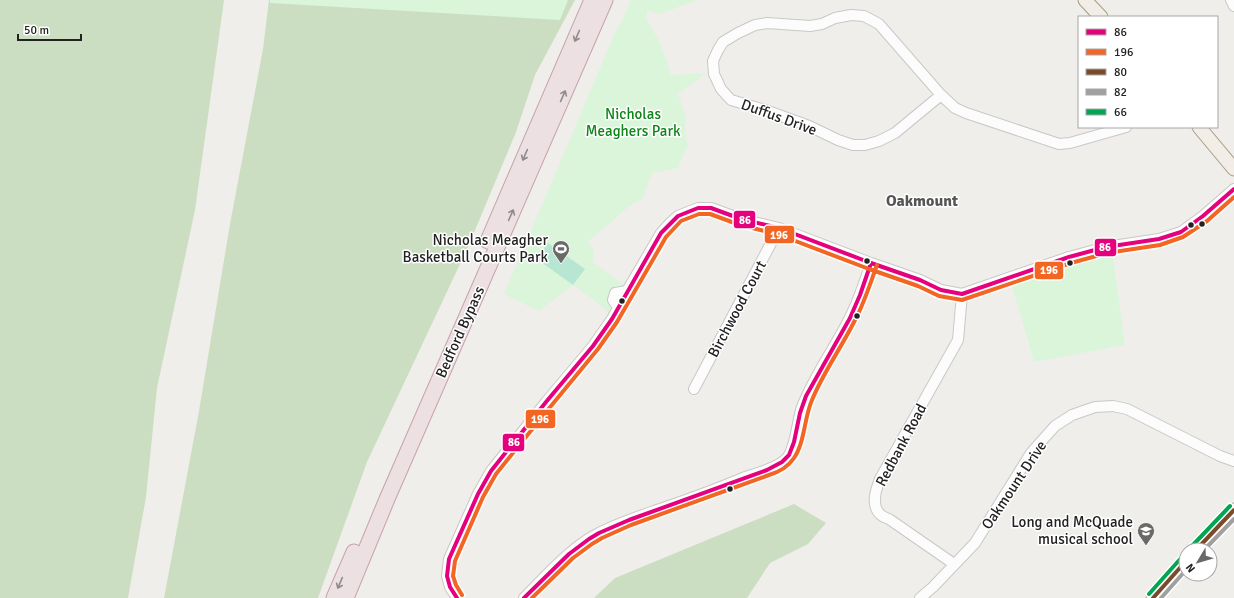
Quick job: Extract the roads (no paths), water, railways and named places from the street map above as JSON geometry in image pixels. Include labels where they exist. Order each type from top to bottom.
[{"type":"highway","name":"Bedford Bypass","points":[[334,598],[592,0]]},
{"type":"highway","name":"Bedford Bypass","points":[[346,598],[391,491],[605,0]]},
{"type":"main road","points":[[1085,0],[1100,16]]},
{"type":"main road","points":[[1200,128],[1234,169]]},
{"type":"main road","points":[[1204,542],[1234,510]]},
{"type":"main road","points":[[1153,598],[1178,570]]},
{"type":"street","points":[[1232,0],[1234,6]]},
{"type":"street","name":"Duffus Drive","points":[[941,95],[895,133],[879,141],[865,145],[853,145],[838,140],[809,126],[765,110],[731,100],[721,89],[714,74],[713,61],[724,42],[755,25],[767,22],[810,26],[822,24],[835,18],[851,15],[864,16],[879,24],[954,108],[1059,144],[1070,143],[1122,128]]},
{"type":"street","points":[[457,598],[450,587],[447,576],[449,559],[478,494],[491,472],[506,452],[593,346],[612,320],[627,291],[662,233],[678,216],[698,208],[711,208],[741,219],[779,228],[920,280],[941,290],[962,294],[1106,247],[1159,239],[1181,232],[1203,216],[1234,189]]},
{"type":"street","name":"Birchwood Court","points":[[694,389],[779,228]]},
{"type":"street","points":[[524,598],[580,544],[598,533],[627,520],[750,476],[778,464],[787,458],[792,450],[801,409],[814,381],[847,324],[864,285],[871,263]]},
{"type":"street","name":"Redbank Road","points":[[954,564],[880,514],[874,502],[880,479],[958,340],[962,294]]},
{"type":"street","name":"Oakmount Drive","points":[[920,598],[933,587],[975,542],[1031,453],[1055,426],[1072,415],[1095,406],[1113,406],[1127,409],[1220,456],[1234,461]]},
{"type":"place","name":"Nicholas Meagher Basketball Courts Park","points":[[561,264]]},
{"type":"place","name":"Long and McQuade musical school","points":[[1146,546]]},
{"type":"district","name":"Oakmount","points":[[922,201]]},
{"type":"park label","name":"Nicholas Meaghers Park","points":[[633,122]]}]
